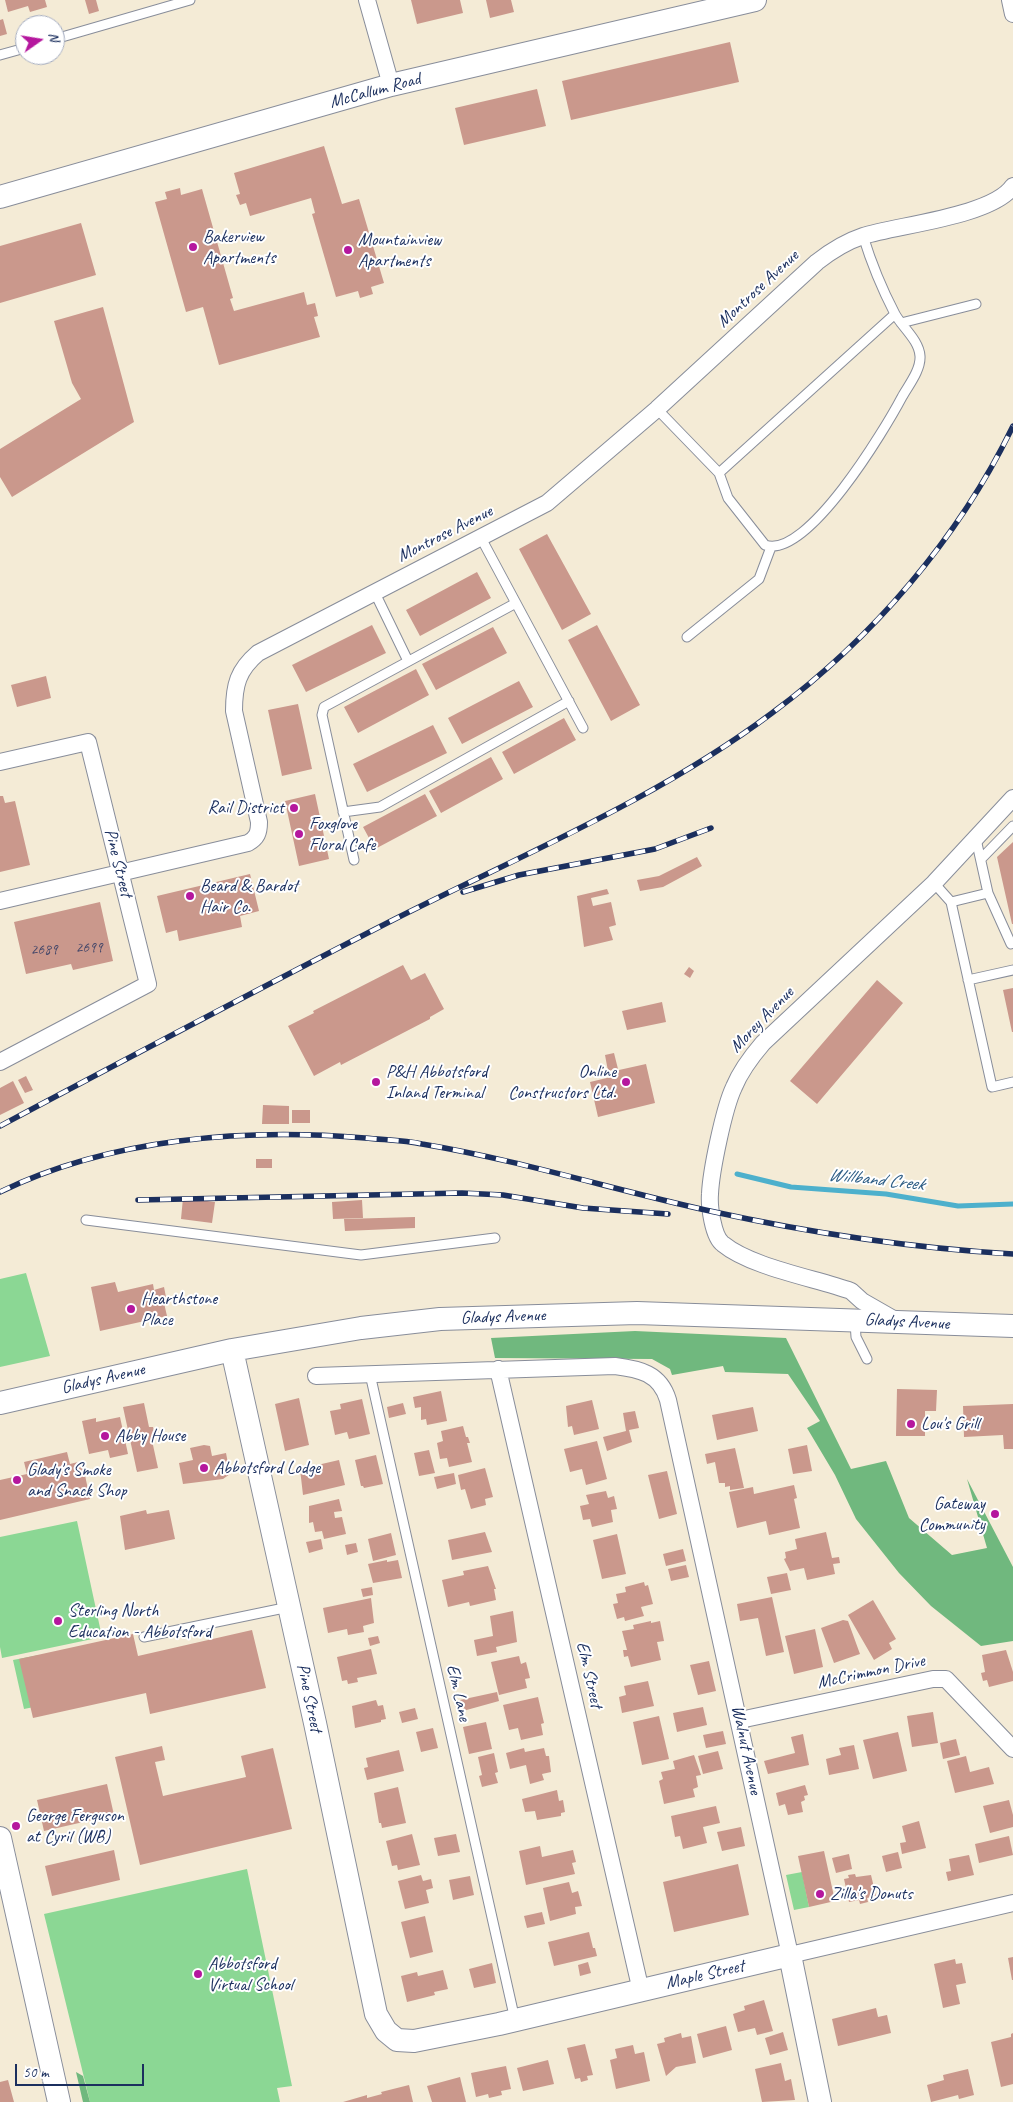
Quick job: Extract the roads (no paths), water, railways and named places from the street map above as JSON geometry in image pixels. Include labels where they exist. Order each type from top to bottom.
[{"type":"street","points":[[367,0],[391,85]]},
{"type":"street","name":"McCallum Road","points":[[0,197],[391,85],[755,0]]},
{"type":"street","points":[[1010,0],[1013,14]]},
{"type":"street","name":"Montrose Avenue","points":[[0,901],[248,843],[254,839],[259,830],[259,822],[234,711],[238,676],[242,669],[258,653],[534,510],[558,494],[657,409],[817,262],[840,245],[863,236],[978,209],[999,198],[1013,186]]},
{"type":"street","name":"Pine Street","points":[[0,762],[88,742],[148,984],[0,1062]]},
{"type":"street","name":"Morey Avenue","points":[[897,1321],[862,1301],[851,1291],[746,1259],[721,1243],[713,1222],[710,1196],[732,1090],[751,1057],[934,883],[1013,798]]},
{"type":"street","name":"Gladys Avenue","points":[[0,1403],[232,1350],[360,1328],[459,1318],[637,1313],[855,1319],[1013,1326]]},
{"type":"street","name":"Pine Street","points":[[232,1350],[376,2014],[386,2031],[397,2040]]},
{"type":"street","name":"Walnut Avenue","points":[[498,1369],[615,1366],[638,1368],[657,1379],[665,1389],[740,1720],[820,2102]]},
{"type":"street","points":[[316,1376],[498,1369]]},
{"type":"street","name":"Elm Street","points":[[498,1369],[642,1990]]},
{"type":"street","name":"McCrimmon Drive","points":[[740,1720],[933,1678],[946,1679],[1013,1749]]},
{"type":"street","points":[[0,1838],[59,2102]]},
{"type":"street","name":"Maple Street","points":[[397,2040],[414,2041],[515,2020],[1013,1903]]},
{"type":"lane","points":[[65,36],[190,0]]},
{"type":"lane","points":[[0,55],[15,51]]},
{"type":"lane","points":[[657,409],[720,473],[728,498],[765,545],[776,547],[804,531],[853,475],[881,437],[919,363],[918,347],[895,314],[869,256],[863,236]]},
{"type":"lane","points":[[902,323],[976,304]]},
{"type":"lane","points":[[720,473],[895,314]]},
{"type":"lane","points":[[481,538],[583,728]]},
{"type":"lane","points":[[687,637],[759,579],[771,547]]},
{"type":"lane","points":[[375,593],[408,661]]},
{"type":"lane","points":[[354,860],[322,714],[324,708],[516,603]]},
{"type":"lane","points":[[343,812],[380,806],[569,702]]},
{"type":"lane","points":[[981,860],[1013,826]]},
{"type":"lane","points":[[976,839],[988,893],[1013,943]]},
{"type":"lane","points":[[934,883],[951,902],[992,1087],[1013,1082]]},
{"type":"lane","points":[[951,902],[988,893]]},
{"type":"lane","points":[[968,980],[1013,970]]},
{"type":"lane","points":[[86,1220],[362,1255],[495,1238]]},
{"type":"lane","points":[[855,1319],[856,1337],[867,1359]]},
{"type":"lane","name":"Elm Lane","points":[[370,1374],[515,2020]]},
{"type":"lane","points":[[144,1637],[289,1607]]},
{"type":"waterway","name":"Willband Creek","points":[[737,1174],[791,1187],[886,1194],[958,1206],[1013,1204]]},
{"type":"railway","points":[[0,1126],[391,921],[634,800],[728,744],[809,684],[844,653],[910,584],[967,508],[1013,426]]},
{"type":"railway","points":[[463,892],[519,875],[655,849],[711,828]]},
{"type":"railway","points":[[0,1192],[43,1174],[87,1159],[132,1149],[226,1136],[319,1135],[408,1142],[494,1158],[674,1203],[785,1226],[899,1244],[1013,1254]]},
{"type":"railway","points":[[138,1200],[462,1193],[503,1195],[583,1208],[668,1214]]},
{"type":"place","name":"Bakerview Apartments","points":[[193,247]]},
{"type":"place","name":"Mountainview Apartments","points":[[348,250]]},
{"type":"place","name":"Rail District","points":[[294,808]]},
{"type":"place","name":"Foxglove Floral Cafe","points":[[299,834]]},
{"type":"place","name":"Beard & Bardot Hair Co.","points":[[190,896]]},
{"type":"place","name":"P&H Abbotsford Inland Terminal","points":[[376,1082]]},
{"type":"place","name":"Online Constructors Ltd.","points":[[626,1082]]},
{"type":"place","name":"Hearthstone Place","points":[[131,1309]]},
{"type":"place","name":"Lou's Grill","points":[[911,1424]]},
{"type":"place","name":"Abby House","points":[[105,1436]]},
{"type":"place","name":"Abbotsford Lodge","points":[[204,1468]]},
{"type":"place","name":"Glady's Smoke and Snack Shop","points":[[17,1480]]},
{"type":"place","name":"Gateway Community","points":[[995,1514]]},
{"type":"place","name":"Sterling North Education - Abbotsford","points":[[58,1621]]},
{"type":"place","name":"George Ferguson at Cyril (WB)","points":[[16,1826]]},
{"type":"place","name":"Zilla's Donuts","points":[[820,1894]]},
{"type":"place","name":"Abbotsford Virtual School","points":[[198,1974]]}]
